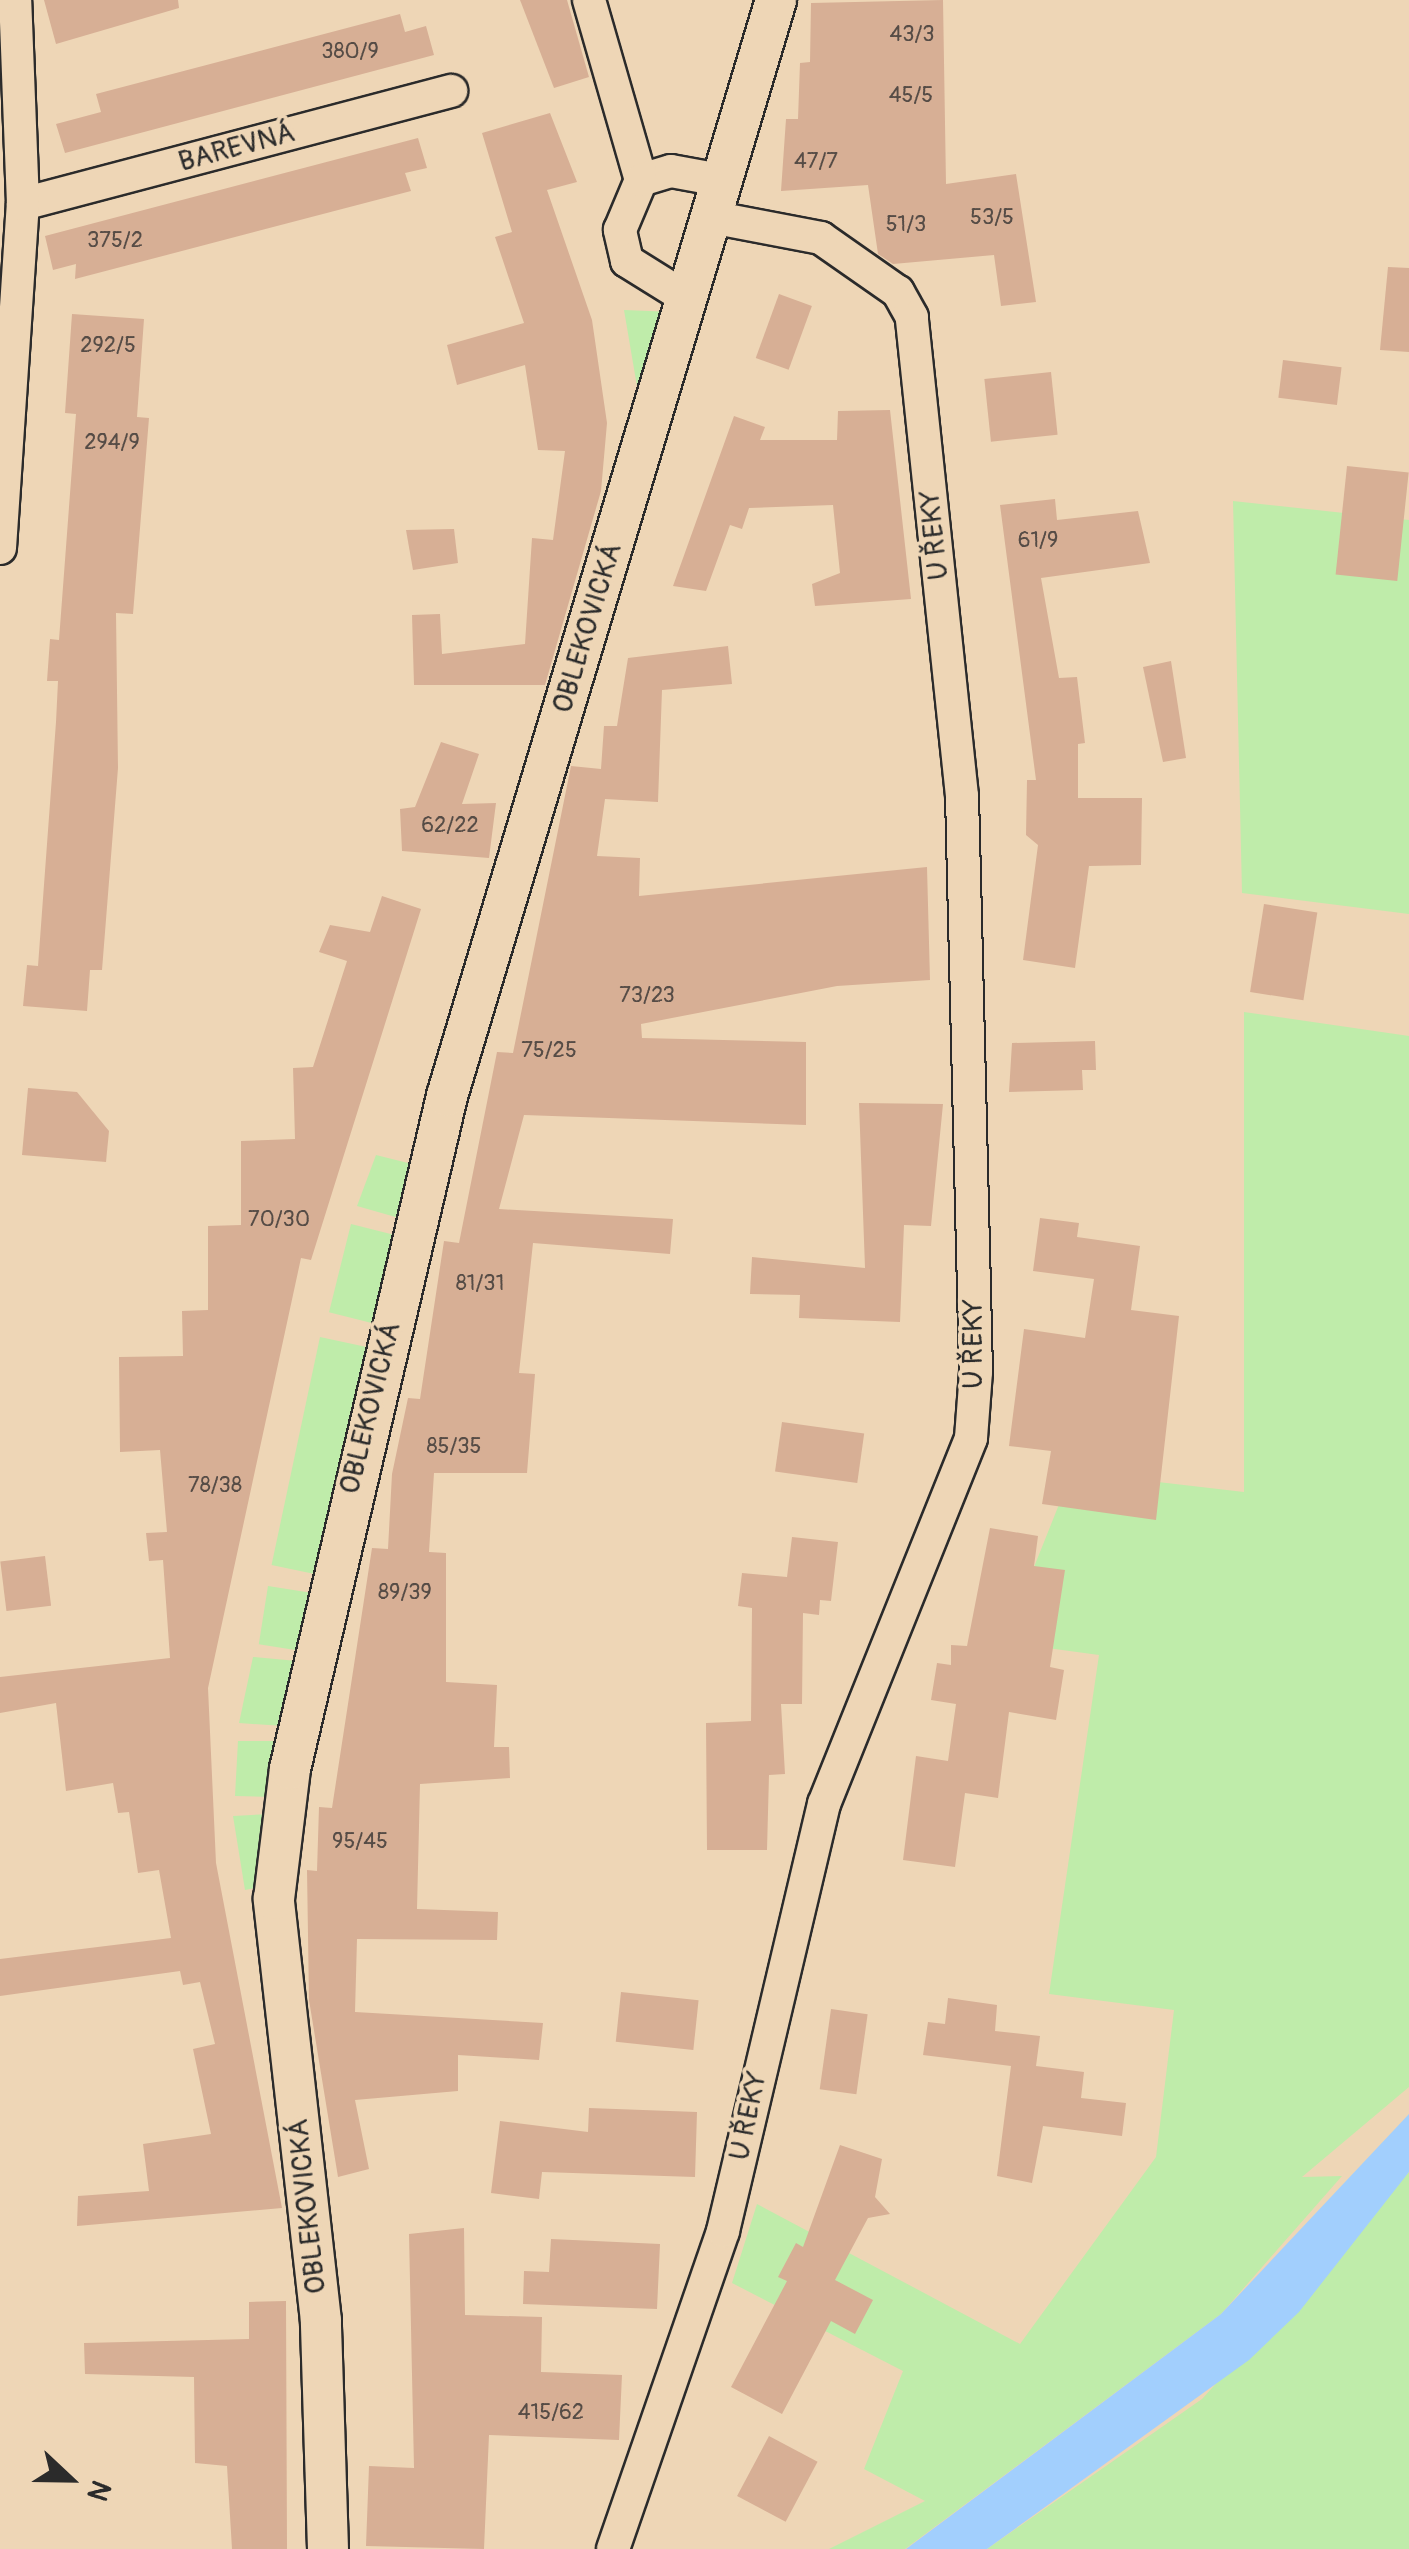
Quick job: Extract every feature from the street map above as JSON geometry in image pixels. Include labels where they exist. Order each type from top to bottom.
[{"type":"street","points":[[0,548],[23,204],[15,0]]},
{"type":"street","points":[[590,0],[640,180],[620,230],[627,262],[688,299]]},
{"type":"street","name":"OBLEKOVICKÁ","points":[[328,2549],[320,2321],[274,1899],[290,1769],[447,1096],[776,0]]},
{"type":"street","name":"BAREVNÁ","points":[[23,204],[451,91]]},
{"type":"street","points":[[640,180],[671,171],[716,198]]},
{"type":"street","name":"U ŘEKY","points":[[613,2549],[724,2230],[824,1804],[966,1452],[976,1372],[962,796],[912,317],[898,292],[821,238],[716,198]]},
{"type":"green space","points":[[624,310],[674,312],[641,410]]},
{"type":"green space","points":[[1233,501],[1409,520],[1409,914],[1242,893]]},
{"type":"green space","points":[[1244,1012],[1409,1036],[1409,2087],[1302,2177],[1342,2176],[1221,2314],[905,2549],[829,2549],[925,2501],[864,2469],[903,2371],[732,2283],[757,2204],[1020,2344],[1156,2157],[1174,2010],[1049,1994],[1099,1655],[1004,1642],[1072,1472],[1244,1492]]},
{"type":"green space","points":[[376,1155],[412,1164],[399,1218],[357,1206]]},
{"type":"green space","points":[[351,1224],[395,1235],[373,1323],[329,1312]]},
{"type":"green space","points":[[320,1337],[369,1347],[320,1575],[272,1565]]},
{"type":"green space","points":[[268,1586],[312,1593],[303,1651],[259,1644]]},
{"type":"green space","points":[[253,1657],[297,1661],[284,1726],[239,1723]]},
{"type":"green space","points":[[238,1741],[281,1741],[272,1797],[235,1796]]},
{"type":"green space","points":[[270,1814],[259,1887],[245,1890],[233,1816]]},
{"type":"green space","points":[[1409,2172],[1409,2549],[987,2549],[1202,2399]]},
{"type":"water","points":[[1409,2114],[1409,2172],[1299,2312],[1249,2360],[987,2549],[906,2549],[1221,2314]]},
{"type":"building","points":[[44,0],[178,0],[179,8],[56,44]]},
{"type":"building","points":[[520,0],[567,0],[589,77],[554,88]]},
{"type":"building","points":[[943,0],[946,184],[1016,174],[1036,302],[1001,306],[994,255],[893,264],[878,254],[868,185],[781,191],[786,119],[798,119],[800,63],[810,62],[811,3]]},
{"type":"building","points":[[400,14],[405,32],[426,26],[434,55],[65,153],[56,124],[101,112],[96,94]]},
{"type":"building","points":[[550,113],[577,182],[547,190],[592,320],[607,423],[601,491],[545,685],[414,685],[412,615],[440,614],[442,654],[525,644],[532,538],[553,540],[565,451],[538,450],[525,365],[457,385],[447,345],[524,323],[495,237],[512,232],[482,133]]},
{"type":"building","points":[[418,138],[427,168],[405,173],[411,191],[75,279],[76,264],[53,270],[45,236]]},
{"type":"building","points":[[1388,267],[1409,268],[1409,352],[1380,350]]},
{"type":"building","points":[[779,294],[812,306],[789,370],[756,358]]},
{"type":"building","points":[[72,314],[144,319],[137,417],[149,418],[133,614],[116,613],[118,768],[102,970],[90,970],[87,1011],[23,1006],[27,965],[38,966],[56,722],[58,681],[47,681],[50,639],[59,640],[76,414],[65,413]]},
{"type":"building","points":[[1283,360],[1342,367],[1337,405],[1278,398]]},
{"type":"building","points":[[1051,372],[1058,435],[991,442],[984,379]]},
{"type":"building","points":[[890,410],[911,599],[815,606],[812,584],[840,573],[833,505],[749,508],[742,529],[730,525],[706,591],[673,586],[734,416],[765,427],[760,440],[837,440],[838,411]]},
{"type":"building","points":[[1347,466],[1409,472],[1397,581],[1336,574]]},
{"type":"building","points":[[1055,499],[1057,520],[1138,511],[1150,563],[1041,578],[1059,678],[1077,677],[1085,743],[1078,744],[1078,798],[1142,798],[1141,865],[1089,866],[1075,968],[1023,960],[1038,845],[1026,835],[1027,780],[1036,780],[1000,505]]},
{"type":"building","points":[[454,529],[458,563],[413,570],[406,530]]},
{"type":"building","points":[[728,646],[732,684],[662,690],[658,802],[605,799],[597,856],[640,858],[639,896],[927,867],[930,980],[837,986],[641,1024],[642,1038],[806,1042],[806,1125],[524,1115],[499,1209],[673,1219],[670,1254],[533,1243],[519,1373],[535,1374],[527,1473],[434,1473],[429,1552],[446,1553],[446,1682],[497,1685],[494,1747],[509,1747],[510,1778],[420,1784],[417,1909],[498,1912],[497,1940],[357,1939],[355,2012],[543,2023],[539,2060],[458,2055],[458,2091],[355,2100],[369,2169],[338,2177],[309,2000],[307,1870],[317,1871],[319,1807],[332,1808],[372,1548],[388,1549],[392,1474],[408,1398],[420,1399],[444,1241],[459,1243],[497,1052],[513,1053],[571,766],[601,769],[604,726],[617,726],[628,658]]},
{"type":"building","points":[[1171,661],[1186,758],[1163,762],[1143,667]]},
{"type":"building","points":[[441,742],[479,754],[462,804],[496,803],[489,858],[402,851],[400,809],[415,807]]},
{"type":"building","points":[[382,896],[421,909],[311,1260],[301,1258],[208,1688],[216,1863],[282,2208],[77,2226],[78,2196],[149,2191],[143,2144],[211,2134],[193,2049],[215,2044],[200,1982],[183,1985],[180,1971],[0,1996],[0,1959],[171,1938],[159,1870],[138,1873],[129,1812],[118,1813],[113,1783],[66,1791],[56,1703],[0,1713],[0,1677],[170,1658],[163,1560],[149,1561],[146,1533],[167,1532],[160,1450],[120,1452],[119,1357],[183,1356],[182,1311],[208,1310],[208,1226],[241,1225],[241,1141],[295,1139],[293,1068],[313,1067],[347,961],[319,952],[330,925],[370,932]]},
{"type":"building","points":[[1264,904],[1317,912],[1303,1000],[1250,992]]},
{"type":"building","points":[[1095,1041],[1096,1070],[1082,1070],[1083,1090],[1009,1092],[1012,1043]]},
{"type":"building","points":[[28,1088],[77,1092],[109,1131],[106,1162],[22,1155]]},
{"type":"building","points":[[859,1103],[943,1104],[931,1226],[904,1225],[900,1322],[799,1318],[800,1295],[750,1294],[752,1257],[865,1268]]},
{"type":"building","points":[[1040,1218],[1079,1223],[1077,1237],[1140,1246],[1131,1310],[1179,1316],[1156,1520],[1042,1504],[1051,1451],[1009,1446],[1024,1329],[1085,1338],[1094,1279],[1033,1271]]},
{"type":"building","points":[[782,1422],[864,1434],[857,1483],[775,1472]]},
{"type":"building","points":[[990,1528],[1038,1536],[1034,1566],[1065,1570],[1050,1667],[1064,1670],[1056,1720],[1009,1712],[998,1798],[965,1793],[955,1867],[903,1860],[916,1756],[948,1761],[956,1704],[931,1700],[937,1663],[951,1665],[951,1645],[967,1646]]},
{"type":"building","points":[[792,1537],[838,1542],[831,1601],[820,1600],[819,1615],[803,1613],[802,1704],[781,1704],[785,1774],[769,1775],[767,1850],[707,1850],[706,1723],[751,1721],[752,1608],[738,1606],[742,1573],[787,1577]]},
{"type":"building","points":[[45,1556],[51,1606],[6,1611],[0,1561]]},
{"type":"building","points":[[621,1992],[699,2000],[693,2050],[616,2042]]},
{"type":"building","points":[[948,1998],[997,2005],[995,2031],[1040,2036],[1036,2066],[1084,2072],[1081,2098],[1126,2103],[1122,2136],[1043,2126],[1032,2183],[997,2176],[1011,2066],[923,2055],[928,2022],[945,2024]]},
{"type":"building","points":[[831,2009],[868,2014],[856,2094],[820,2089]]},
{"type":"building","points":[[589,2108],[697,2112],[695,2177],[542,2172],[539,2199],[491,2193],[500,2121],[588,2132]]},
{"type":"building","points":[[840,2145],[882,2159],[875,2197],[890,2214],[868,2218],[835,2280],[873,2300],[855,2334],[831,2321],[782,2414],[731,2387],[787,2281],[778,2277],[796,2243],[803,2247]]},
{"type":"building","points":[[464,2228],[465,2315],[542,2317],[541,2372],[622,2375],[619,2440],[489,2435],[484,2549],[366,2546],[369,2466],[414,2468],[409,2234]]},
{"type":"building","points":[[551,2239],[660,2244],[657,2309],[523,2304],[524,2271],[549,2272]]},
{"type":"building","points":[[286,2301],[287,2549],[232,2549],[227,2466],[195,2463],[194,2377],[85,2374],[84,2343],[249,2339],[249,2302]]},
{"type":"building","points":[[769,2436],[818,2462],[786,2522],[737,2496]]}]
